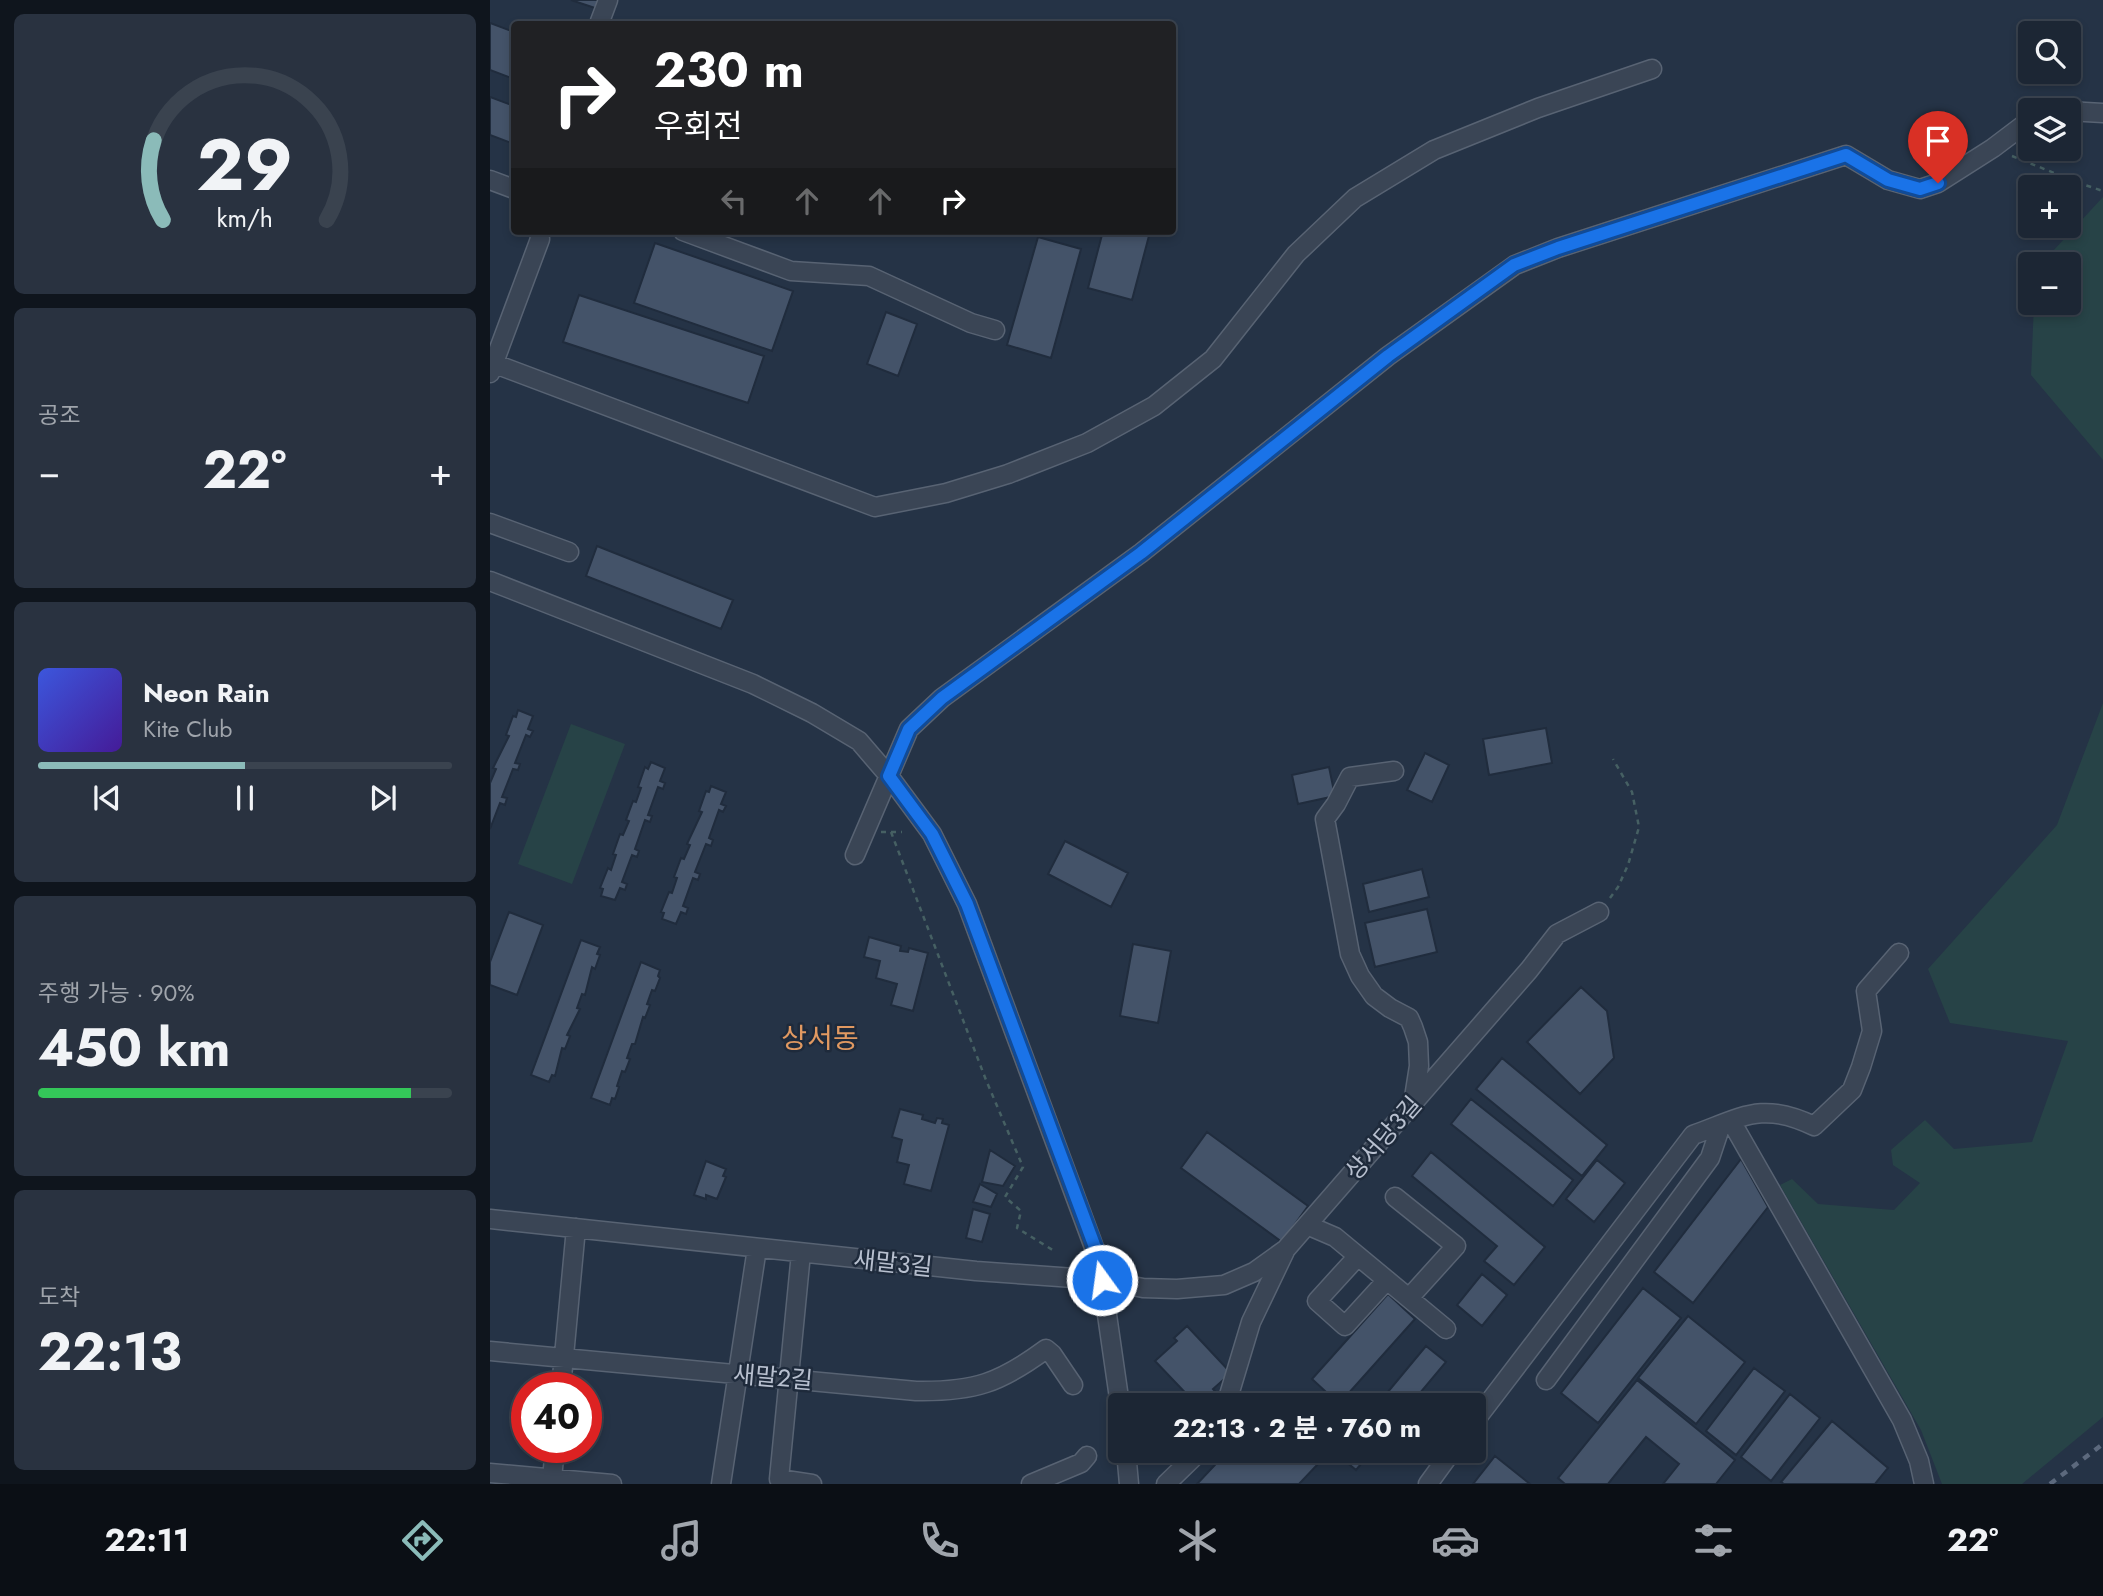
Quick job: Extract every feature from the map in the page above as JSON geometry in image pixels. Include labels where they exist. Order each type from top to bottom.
[{"type":"street","points":[[600,21],[608,0]]},
{"type":"street","points":[[540,235],[492,369],[875,507],[946,493],[1008,474],[1087,443],[1154,406],[1213,359],[1296,254],[1355,198],[1434,150],[1538,108],[1652,69]]},
{"type":"street","points":[[2081,112],[2103,113]]},
{"type":"street","points":[[855,855],[909,729],[942,698],[1141,553],[1388,356],[1514,265],[1558,248],[1846,155],[1888,180],[1920,189],[1938,183],[2018,129]]},
{"type":"street","points":[[490,180],[511,188]]},
{"type":"street","points":[[694,235],[791,271],[869,276],[971,324],[995,330]]},
{"type":"street","points":[[490,523],[569,552]]},
{"type":"street","points":[[490,581],[753,684],[859,741],[889,776],[932,834],[967,904],[1096,1250],[1118,1393]]},
{"type":"street","points":[[1394,771],[1350,777],[1325,819],[1350,954],[1360,976],[1374,996],[1409,1018],[1418,1042],[1419,1066],[1413,1104]]},
{"type":"street","name":"상서당3길","points":[[1229,1393],[1247,1332],[1286,1249],[1529,970],[1557,934],[1600,912]]},
{"type":"street","points":[[1486,1406],[1693,1135],[1765,1111],[1791,1115],[1814,1126],[1852,1090],[1872,1031],[1866,991],[1899,953]]},
{"type":"street","points":[[1546,1380],[1710,1158],[1726,1123]]},
{"type":"street","points":[[1726,1123],[1902,1420],[1919,1461],[1924,1484]]},
{"type":"street","points":[[1395,1197],[1457,1245],[1409,1298]]},
{"type":"street","name":"새말3길","points":[[490,1219],[976,1271],[1102,1280],[1154,1289],[1199,1289],[1224,1285],[1254,1272],[1286,1249]]},
{"type":"street","points":[[1307,1225],[1335,1237],[1446,1329]]},
{"type":"street","points":[[563,1372],[576,1228]]},
{"type":"street","points":[[721,1484],[757,1248]]},
{"type":"street","points":[[801,1253],[779,1479],[812,1484]]},
{"type":"street","points":[[1358,1256],[1317,1301],[1345,1326],[1387,1280]]},
{"type":"street","name":"새말2길","points":[[490,1351],[916,1391],[945,1391],[978,1387],[1006,1376],[1046,1349],[1073,1385]]},
{"type":"street","points":[[1031,1484],[1081,1463],[1087,1456]]},
{"type":"street","points":[[552,1479],[554,1463]]},
{"type":"street","points":[[1127,1463],[1129,1484]]},
{"type":"street","points":[[1166,1484],[1188,1463]]},
{"type":"street","points":[[1428,1484],[1443,1463]]},
{"type":"street","points":[[490,1474],[612,1484]]},
{"type":"path","points":[[1993,148],[2103,191]]},
{"type":"path","points":[[1600,912],[1618,887],[1639,827],[1632,792],[1614,759]]},
{"type":"path","points":[[881,832],[902,832]]},
{"type":"path","points":[[891,832],[986,1080],[1023,1167],[1005,1197],[1021,1211],[1017,1228],[1056,1252]]},
{"type":"green space","points":[[2103,197],[2103,460],[2031,375],[2034,315],[2081,315],[2081,252],[2052,252],[2065,238],[2081,238],[2081,221]]},
{"type":"green space","points":[[2103,703],[2103,1417],[2022,1484],[1942,1484],[1921,1430],[1780,1185],[1792,1179],[1818,1204],[1894,1210],[1920,1183],[1893,1165],[1891,1150],[1925,1120],[1954,1149],[2032,1142],[2068,1041],[1950,1023],[1928,969],[2057,825]]},
{"type":"green space","points":[[571,724],[625,744],[572,884],[518,864]]},
{"type":"building","points":[[571,0],[604,0],[601,10]]},
{"type":"building","points":[[490,23],[511,31],[511,78],[490,70]]},
{"type":"building","points":[[490,97],[511,105],[511,143],[490,135]]},
{"type":"building","points":[[1102,235],[1149,235],[1132,300],[1088,288]]},
{"type":"building","points":[[1038,237],[1081,249],[1051,358],[1007,345]]},
{"type":"building","points":[[655,243],[793,291],[772,351],[634,303]]},
{"type":"building","points":[[579,295],[764,356],[748,403],[563,342]]},
{"type":"building","points":[[886,312],[917,324],[898,376],[867,364]]},
{"type":"building","points":[[597,546],[733,600],[721,629],[586,576]]},
{"type":"building","points":[[518,710],[533,716],[528,729],[533,731],[530,737],[526,735],[515,763],[520,764],[518,770],[513,769],[502,797],[507,798],[505,805],[500,803],[490,829],[490,783],[496,769],[493,768],[509,736],[506,735],[513,716],[516,717]]},
{"type":"building","points":[[1546,728],[1552,763],[1489,775],[1483,739]]},
{"type":"building","points":[[1425,753],[1449,765],[1432,802],[1407,790]]},
{"type":"building","points":[[651,762],[665,768],[660,781],[665,783],[663,789],[658,787],[648,815],[652,816],[650,822],[645,820],[635,849],[639,851],[637,857],[632,855],[622,882],[627,884],[625,890],[620,888],[615,900],[601,896],[603,889],[600,888],[608,868],[611,870],[616,855],[613,854],[620,834],[623,835],[629,821],[626,820],[633,801],[636,802],[645,767],[648,769]]},
{"type":"building","points":[[1329,767],[1335,796],[1298,804],[1292,775]]},
{"type":"building","points":[[711,786],[726,792],[721,804],[726,806],[723,812],[719,810],[709,838],[713,840],[711,846],[706,844],[695,872],[700,874],[698,880],[693,878],[683,906],[688,908],[686,914],[681,912],[676,924],[662,919],[664,913],[661,912],[669,892],[672,893],[677,878],[674,877],[681,858],[684,859],[690,845],[687,844],[702,812],[699,811],[706,791],[709,792]]},
{"type":"building","points":[[1065,841],[1128,873],[1111,907],[1048,874]]},
{"type":"building","points":[[1422,869],[1429,897],[1369,912],[1363,884]]},
{"type":"building","points":[[1427,909],[1437,952],[1375,967],[1365,923]]},
{"type":"building","points":[[509,912],[543,925],[517,995],[490,985],[490,962]]},
{"type":"building","points":[[869,937],[901,946],[900,951],[908,952],[909,948],[928,953],[913,1011],[891,1005],[897,984],[876,978],[880,961],[864,957]]},
{"type":"building","points":[[581,940],[600,947],[597,954],[600,955],[595,969],[592,967],[585,995],[582,994],[577,1008],[580,1009],[567,1035],[570,1036],[565,1049],[562,1048],[555,1076],[552,1075],[549,1082],[531,1075]]},
{"type":"building","points":[[1133,944],[1171,951],[1158,1023],[1120,1016]]},
{"type":"building","points":[[641,962],[660,970],[660,978],[655,991],[652,990],[647,1004],[650,1005],[645,1018],[643,1017],[635,1044],[632,1044],[627,1058],[630,1059],[625,1072],[622,1071],[615,1099],[612,1098],[610,1105],[591,1098]]},
{"type":"building","points":[[1581,987],[1607,1011],[1614,1058],[1580,1094],[1527,1042]]},
{"type":"building","points":[[1502,1058],[1607,1145],[1582,1176],[1476,1089]]},
{"type":"building","points":[[1471,1099],[1573,1180],[1553,1206],[1451,1124]]},
{"type":"building","points":[[900,1109],[923,1115],[922,1119],[935,1123],[937,1118],[943,1119],[942,1123],[949,1125],[931,1191],[904,1184],[909,1165],[897,1162],[902,1140],[892,1137]]},
{"type":"building","points":[[1207,1132],[1308,1206],[1282,1242],[1181,1168]]},
{"type":"building","points":[[990,1150],[1015,1166],[1003,1186],[982,1182]]},
{"type":"building","points":[[1431,1152],[1545,1247],[1514,1285],[1484,1261],[1497,1246],[1412,1176]]},
{"type":"building","points":[[1741,1159],[1768,1207],[1693,1303],[1654,1272]]},
{"type":"building","points":[[1597,1160],[1625,1183],[1594,1222],[1566,1199]]},
{"type":"building","points":[[706,1161],[726,1169],[723,1176],[726,1177],[717,1199],[694,1195]]},
{"type":"building","points":[[980,1184],[997,1194],[991,1207],[973,1202]]},
{"type":"building","points":[[973,1209],[990,1214],[982,1242],[966,1238]]},
{"type":"building","points":[[1482,1274],[1507,1295],[1482,1326],[1457,1305]]},
{"type":"building","points":[[1643,1288],[1681,1318],[1598,1423],[1561,1393]]},
{"type":"building","points":[[1388,1294],[1415,1319],[1349,1393],[1327,1393],[1312,1379]]},
{"type":"building","points":[[1688,1316],[1745,1362],[1696,1424],[1638,1378]]},
{"type":"building","points":[[1187,1326],[1231,1373],[1213,1389],[1217,1393],[1186,1393],[1155,1361],[1177,1341],[1174,1338]]},
{"type":"building","points":[[1426,1346],[1446,1362],[1420,1393],[1387,1393]]},
{"type":"building","points":[[1754,1368],[1785,1391],[1736,1455],[1706,1431]]},
{"type":"building","points":[[1637,1380],[1735,1460],[1716,1484],[1663,1484],[1679,1464],[1646,1437],[1608,1484],[1565,1484],[1558,1478]]},
{"type":"building","points":[[1790,1394],[1820,1418],[1771,1481],[1741,1457]]},
{"type":"building","points":[[1832,1421],[1888,1468],[1875,1484],[1781,1482]]},
{"type":"building","points":[[1495,1456],[1530,1484],[1473,1484]]},
{"type":"building","points":[[1217,1463],[1318,1464],[1299,1484],[1197,1484]]},
{"type":"building","points":[[1348,1463],[1362,1463],[1356,1470]]},
{"type":"railway","points":[[2050,1484],[2103,1444]]},
{"type":"district","name":"상서동","points":[[820,1038]]},
{"type":"route","points":[[1102,1280],[1096,1250],[967,904],[932,834],[889,776],[909,729],[942,698],[1141,553],[1388,356],[1514,265],[1558,248],[1846,155],[1888,180],[1920,189],[1938,183]]}]
